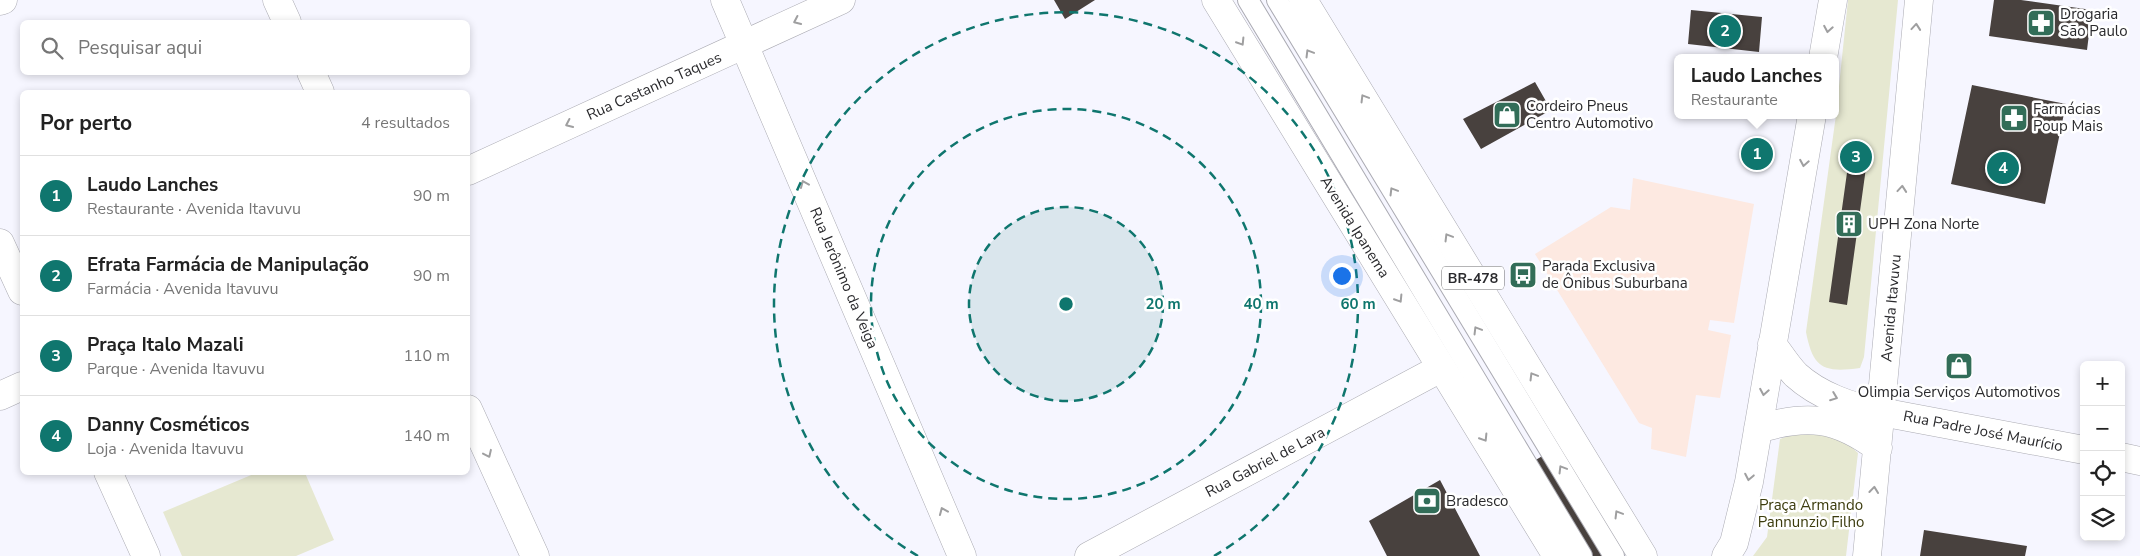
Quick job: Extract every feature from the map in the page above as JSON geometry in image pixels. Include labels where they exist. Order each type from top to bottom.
[{"type":"main road","points":[[277,0],[286,20]]},
{"type":"main road","name":"Rua Jerônimo da Veiga","points":[[725,0],[962,556]]},
{"type":"main road","name":"Rua Castanho Taques","points":[[470,170],[841,0]]},
{"type":"main road","name":"Avenida Ipanema","points":[[1216,0],[1557,556]]},
{"type":"main road","name":"BR-478","points":[[1303,0],[1643,556]]},
{"type":"main road","points":[[1823,54],[1833,0]]},
{"type":"main road","name":"Avenida Itavuvu","points":[[1867,556],[1919,0]]},
{"type":"main road","points":[[312,75],[319,90]]},
{"type":"main road","points":[[1726,556],[1734,543],[1749,482],[1811,119]]},
{"type":"main road","points":[[0,243],[20,287]]},
{"type":"main road","name":"Rua Padre José Maurício","points":[[1772,344],[1794,373],[1812,387],[1868,410],[2080,449]]},
{"type":"main road","name":"Rua Gabriel de Lara","points":[[1089,556],[1441,368]]},
{"type":"main road","points":[[0,396],[20,387]]},
{"type":"main road","points":[[470,414],[535,556]]},
{"type":"main road","points":[[1758,429],[1790,420],[1818,420],[1846,427],[1878,448]]},
{"type":"main road","points":[[2125,458],[2140,461]]},
{"type":"main road","points":[[109,475],[146,556]]},
{"type":"lane","points":[[1248,0],[1582,556]]},
{"type":"lane","points":[[1277,0],[1614,556]]},
{"type":"shaded area","points":[[1633,178],[1754,204],[1734,323],[1710,320],[1708,330],[1731,335],[1720,398],[1696,395],[1686,457],[1651,449],[1652,428],[1639,423],[1535,254],[1611,207],[1630,210]]},
{"type":"green space","points":[[1848,0],[1898,0],[1864,357],[1860,368],[1837,370],[1828,368],[1816,361],[1806,332],[1835,119],[1839,119],[1839,86]]},
{"type":"green space","name":"Praça Armando Pannunzio Filho","points":[[1810,431],[1846,442],[1858,453],[1846,556],[1753,556],[1767,537],[1780,439]]},
{"type":"green space","points":[[251,475],[306,475],[334,540],[296,556],[182,556],[163,512]]},
{"type":"building","points":[[1054,0],[1095,0],[1065,19]]},
{"type":"building","name":"Drogaria São Paulo","points":[[1994,0],[2021,0],[2092,10],[2087,50],[1989,36]]},
{"type":"building","points":[[1691,10],[1762,17],[1759,52],[1688,44]]},
{"type":"building","name":"Cordeiro Pneus Centro Automotivo","points":[[1535,82],[1551,110],[1481,149],[1463,119]]},
{"type":"building","points":[[1972,85],[2066,104],[2045,204],[1951,184]]},
{"type":"building","points":[[1750,139],[1769,144],[1764,168],[1744,164]]},
{"type":"building","name":"UPH Zona Norte","points":[[1851,144],[1869,146],[1847,305],[1829,302]]},
{"type":"building","points":[[1544,455],[1604,556],[1583,556],[1529,464]]},
{"type":"building","name":"Bradesco","points":[[1440,480],[1480,556],[1387,556],[1369,521]]},
{"type":"building","points":[[1924,530],[2027,546],[2025,556],[1920,556]]},
{"type":"place","name":"Drogaria São Paulo","points":[[2041,23]]},
{"type":"place","name":"Efrata Farmácia de Manipulação","points":[[1725,31]]},
{"type":"place","name":"Cordeiro Pneus Centro Automotivo","points":[[1507,115]]},
{"type":"place","name":"Farmácias Poup Mais","points":[[2014,118]]},
{"type":"place","name":"Laudo Lanches","points":[[1757,154]]},
{"type":"place","name":"Praça Italo Mazali","points":[[1856,157]]},
{"type":"place","name":"Danny Cosméticos","points":[[2003,168]]},
{"type":"place","name":"UPH Zona Norte","points":[[1849,224]]},
{"type":"place","name":"Parada Exclusiva de Ônibus Suburbana","points":[[1523,275]]},
{"type":"place","name":"Olimpia Serviços Automotivos","points":[[1959,366]]},
{"type":"place","name":"Bradesco","points":[[1427,501]]}]
